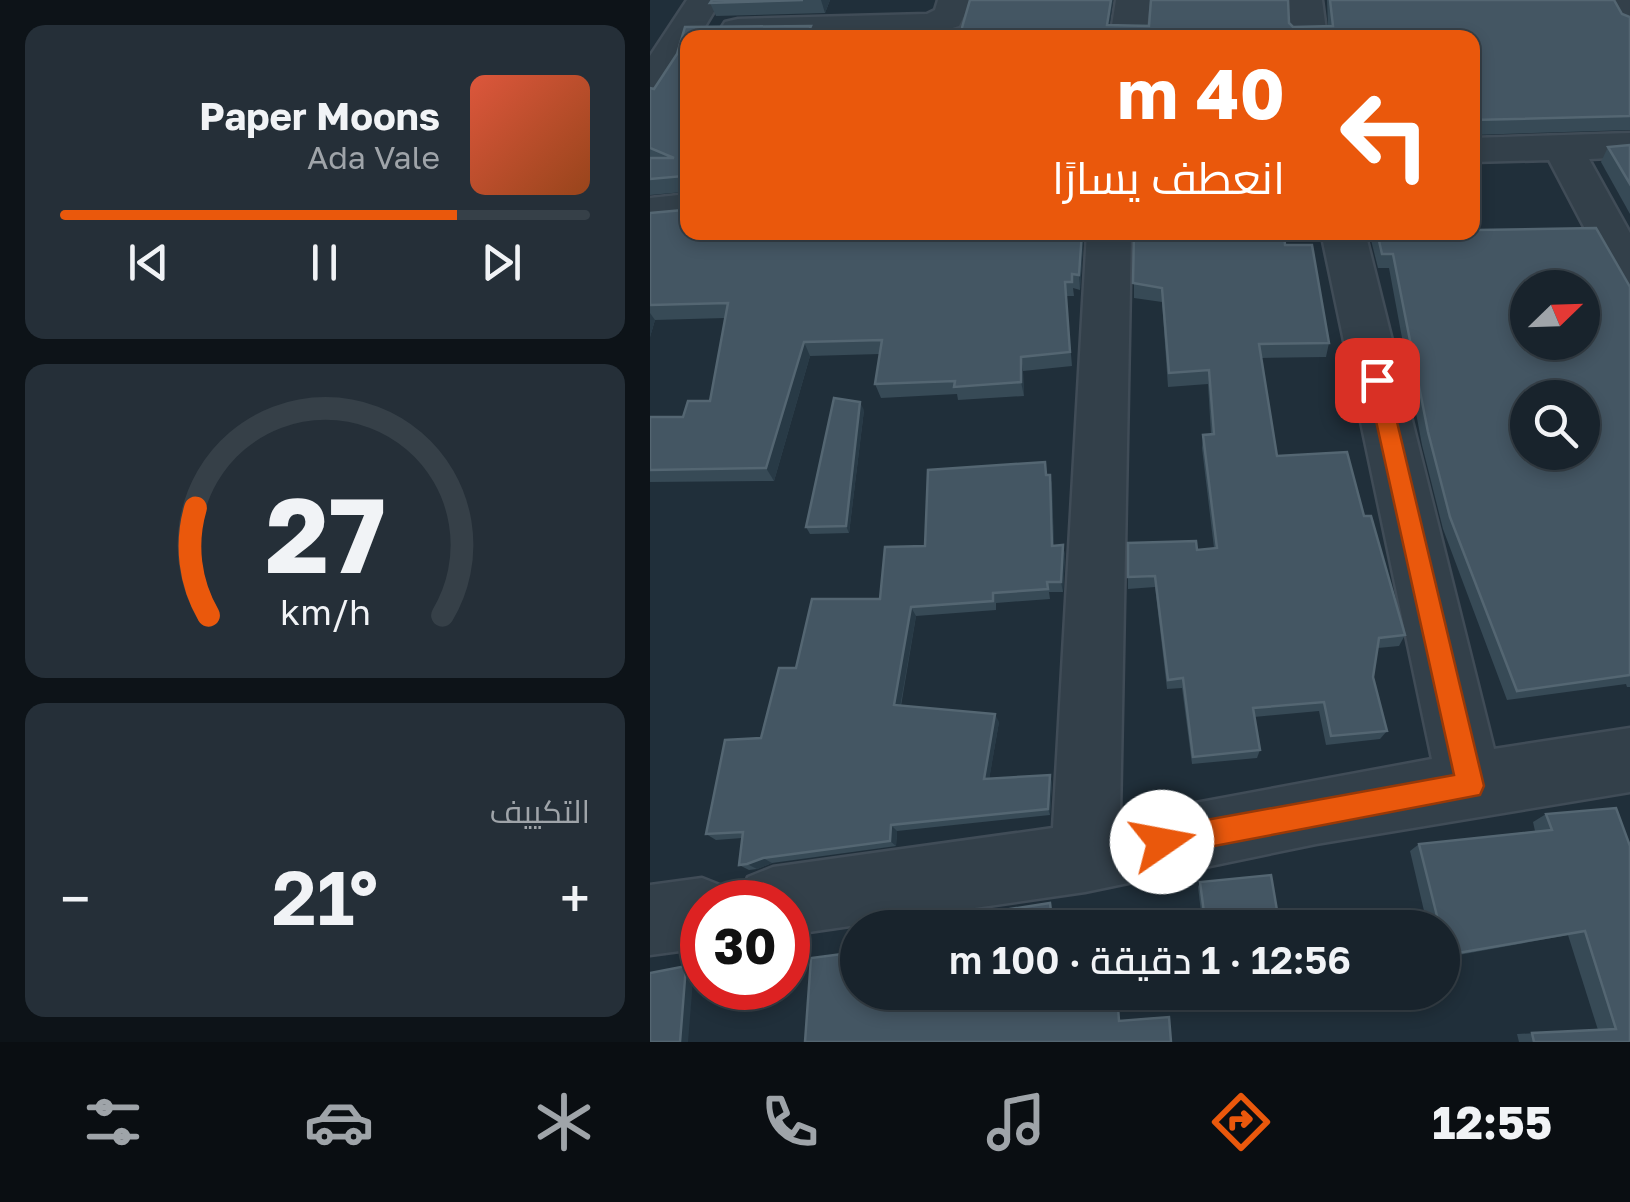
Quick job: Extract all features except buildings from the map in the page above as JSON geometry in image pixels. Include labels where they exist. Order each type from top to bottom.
[{"type":"street","points":[[687,30],[704,0]]},
{"type":"street","points":[[755,30],[927,25],[944,22],[952,15],[955,0]]},
{"type":"street","points":[[1129,30],[1133,0]]},
{"type":"street","points":[[1304,0],[1309,30]]},
{"type":"street","points":[[1620,0],[1630,20]]},
{"type":"street","points":[[650,84],[680,41]]},
{"type":"street","points":[[1480,150],[1630,146]]},
{"type":"street","points":[[1562,147],[1630,273]]},
{"type":"street","points":[[650,212],[680,209]]},
{"type":"street","points":[[1085,858],[1109,240]]},
{"type":"street","points":[[1345,240],[1470,786]]},
{"type":"street","points":[[810,897],[1085,858],[1316,811],[1630,760]]},
{"type":"street","points":[[650,920],[680,915]]},
{"type":"route","points":[[1162,842],[1470,786],[1377,380]]}]
